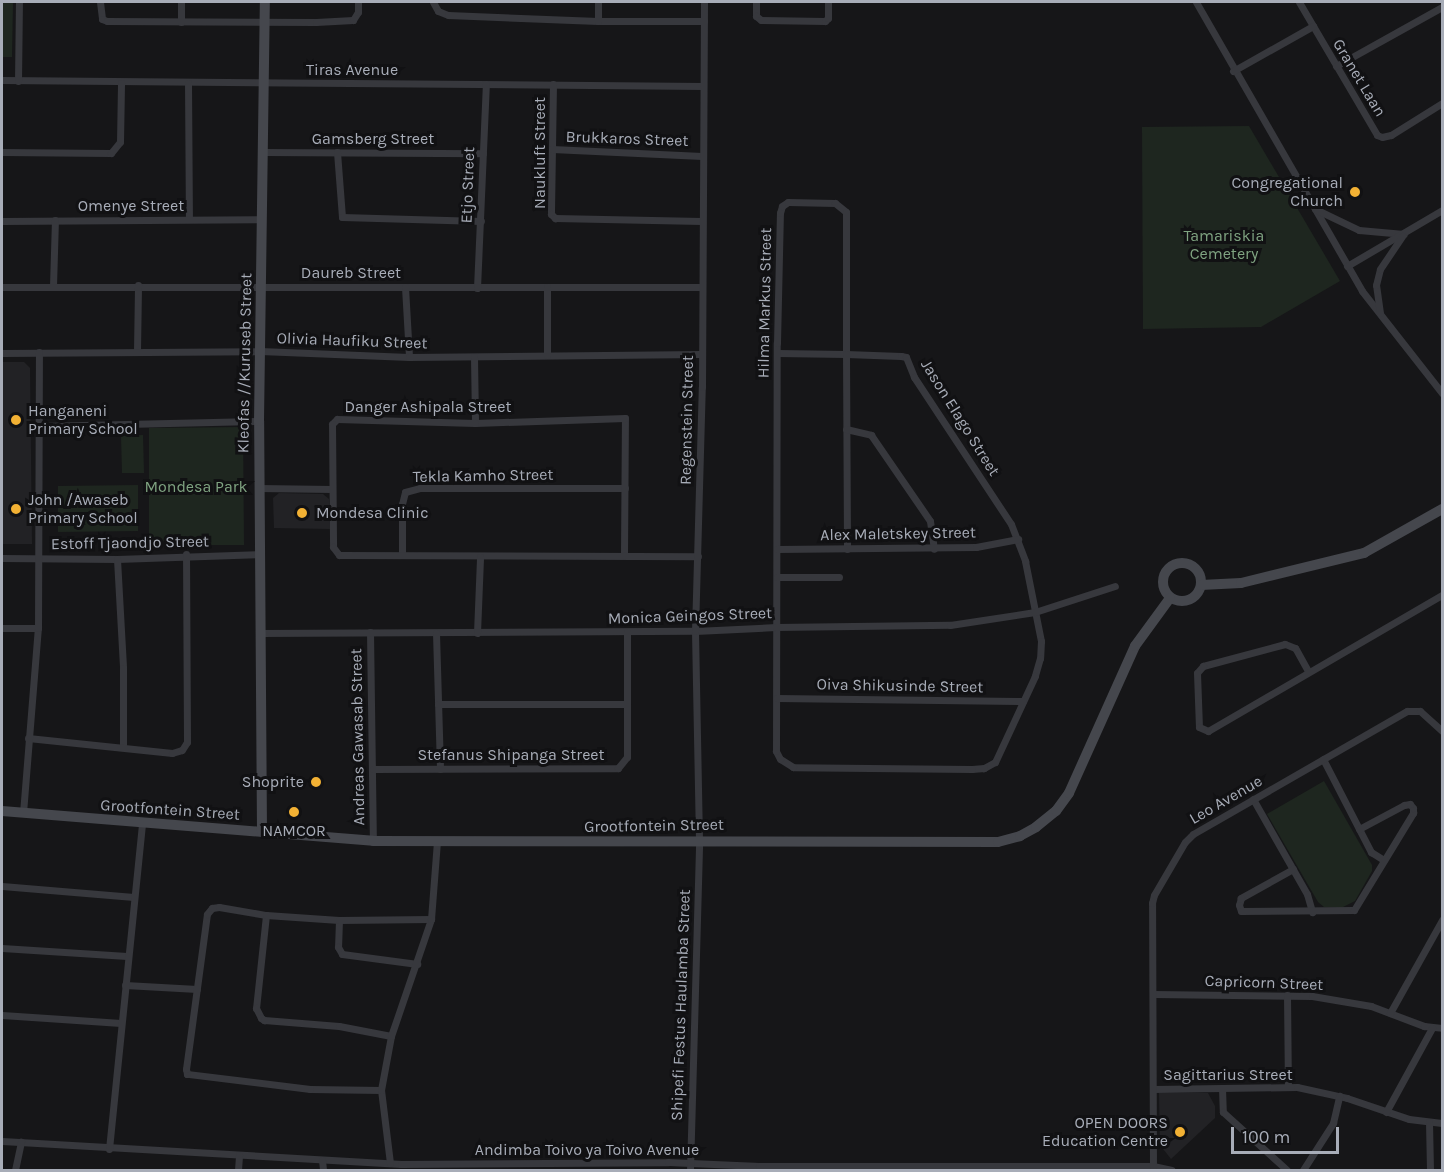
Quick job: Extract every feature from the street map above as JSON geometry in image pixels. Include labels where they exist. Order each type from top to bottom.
[{"type":"street","points":[[18,81],[19,2]]},
{"type":"street","points":[[100,2],[102,19],[107,21],[181,22],[353,20],[358,12],[358,2]]},
{"type":"street","points":[[181,2],[181,22]]},
{"type":"street","name":"Kleofas //Kuruseb Street","points":[[262,832],[259,421],[265,2]]},
{"type":"street","points":[[433,2],[438,11],[448,15],[598,21],[704,21]]},
{"type":"street","points":[[598,2],[598,21]]},
{"type":"street","name":"Regenstein Street","points":[[699,840],[695,631],[701,354],[704,2]]},
{"type":"street","points":[[756,2],[756,16],[760,20],[825,21],[828,18],[828,2]]},
{"type":"street","points":[[1196,2],[1347,266],[1380,315],[1443,393]]},
{"type":"street","name":"Granet Laan","points":[[1299,2],[1377,135],[1382,137],[1390,135],[1443,103]]},
{"type":"street","points":[[1336,66],[1443,7]]},
{"type":"street","points":[[1233,70],[1313,26]]},
{"type":"street","name":"Tiras Avenue","points":[[2,81],[703,86]]},
{"type":"street","points":[[2,152],[111,153],[120,142],[122,83]]},
{"type":"street","points":[[188,83],[189,219]]},
{"type":"street","name":"Etjo Street","points":[[477,288],[486,84]]},
{"type":"street","name":"Naukluft Street","points":[[553,84],[551,214],[555,218],[701,221]]},
{"type":"street","name":"Brukkaros Street","points":[[552,149],[702,156]]},
{"type":"street","name":"Gamsberg Street","points":[[263,152],[483,153]]},
{"type":"street","points":[[337,152],[342,217],[481,221]]},
{"type":"street","name":"Hilma Markus Street","points":[[847,549],[846,212],[835,203],[788,202],[782,206],[780,213],[777,353],[777,751],[785,765],[984,768],[995,762],[1023,700]]},
{"type":"street","points":[[1313,207],[1359,230],[1404,234]]},
{"type":"street","points":[[1347,266],[1443,210]]},
{"type":"street","name":"Omenye Street","points":[[2,221],[262,219]]},
{"type":"street","points":[[53,286],[55,220]]},
{"type":"street","points":[[1380,315],[1376,285],[1380,268],[1404,234]]},
{"type":"street","points":[[137,351],[138,285]]},
{"type":"street","name":"Daureb Street","points":[[2,287],[138,285],[700,287]]},
{"type":"street","points":[[405,287],[409,357]]},
{"type":"street","points":[[547,287],[547,356]]},
{"type":"street","name":"Olivia Haufiku Street","points":[[2,352],[260,351],[409,357],[701,354]]},
{"type":"street","points":[[23,813],[38,628],[39,352]]},
{"type":"street","name":"Jason Elago Street","points":[[777,353],[906,357],[914,377],[1011,524],[1018,539],[1041,641],[1040,658],[1023,700]]},
{"type":"street","points":[[474,357],[475,423]]},
{"type":"street","name":"Danger Ashipala Street","points":[[624,554],[626,418],[475,423],[337,419],[332,424],[333,547],[339,555],[698,556]]},
{"type":"street","points":[[40,426],[259,421]]},
{"type":"street","points":[[846,429],[871,435],[930,521],[934,549]]},
{"type":"street","points":[[259,488],[332,489]]},
{"type":"street","name":"Tekla Kamho Street","points":[[402,554],[402,504],[405,492],[420,488],[625,488]]},
{"type":"street","points":[[1201,585],[1241,583],[1364,553],[1443,509]]},
{"type":"street","name":"Alex Maletskey Street","points":[[777,549],[976,548],[1018,539]]},
{"type":"street","points":[[28,738],[172,753],[182,750],[187,742],[186,554]]},
{"type":"street","name":"Estoff Tjaondjo Street","points":[[2,558],[117,559],[186,554],[260,554]]},
{"type":"street","points":[[477,633],[480,557]]},
{"type":"street","points":[[117,559],[123,668],[123,747]]},
{"type":"street","points":[[1184,563],[1196,569],[1201,585],[1195,597],[1188,601],[1176,601],[1170,598],[1165,591],[1163,579],[1170,567],[1184,563]]},
{"type":"street","points":[[777,577],[839,577]]},
{"type":"street","name":"Monica Geingos Street","points":[[260,633],[627,632],[950,625],[1035,612],[1115,586]]},
{"type":"street","points":[[1308,671],[1295,648],[1285,644],[1203,666],[1197,673],[1199,727],[1208,731],[1308,671],[1443,596]]},
{"type":"street","name":"Grootfontein Street","points":[[2,811],[373,841],[998,842],[1020,836],[1056,811],[1069,793],[1135,646],[1170,598]]},
{"type":"street","points":[[2,628],[38,628]]},
{"type":"street","name":"Andreas Gawasab Street","points":[[370,632],[373,841]]},
{"type":"street","name":"Stefanus Shipanga Street","points":[[373,769],[618,768],[627,757],[627,632]]},
{"type":"street","points":[[436,633],[440,769]]},
{"type":"street","name":"Oiva Shikusinde Street","points":[[777,698],[1023,700]]},
{"type":"street","points":[[438,704],[627,704]]},
{"type":"street","name":"Leo Avenue","points":[[1153,1166],[1151,963],[1154,895],[1190,837],[1407,711],[1420,711],[1443,731]]},
{"type":"street","points":[[1323,759],[1371,852],[1384,860]]},
{"type":"street","points":[[1253,799],[1311,903],[1312,912]]},
{"type":"street","points":[[1293,869],[1241,898],[1239,908],[1244,912],[1354,910],[1413,813],[1412,805],[1404,805],[1359,829]]},
{"type":"street","points":[[109,1149],[142,824]]},
{"type":"street","name":"Shipefi Festus Haulamba Street","points":[[690,1166],[699,840]]},
{"type":"street","points":[[390,1163],[381,1090],[391,1036],[431,919],[437,841]]},
{"type":"street","points":[[2,886],[134,897]]},
{"type":"street","points":[[381,1090],[310,1089],[189,1075],[186,1069],[209,910],[219,907],[266,915],[339,920],[431,919]]},
{"type":"street","points":[[266,915],[256,1008],[261,1018],[339,1026],[391,1036]]},
{"type":"street","points":[[339,920],[338,947],[342,954],[417,964]]},
{"type":"street","points":[[1390,1013],[1443,920]]},
{"type":"street","points":[[2,948],[127,956]]},
{"type":"street","points":[[125,986],[197,989]]},
{"type":"street","name":"Capricorn Street","points":[[1153,994],[1287,995],[1342,1000],[1390,1013],[1432,1028],[1443,1028]]},
{"type":"street","points":[[1287,995],[1288,1087]]},
{"type":"street","points":[[2,1016],[121,1023]]},
{"type":"street","points":[[1386,1112],[1432,1028]]},
{"type":"street","name":"Sagittarius Street","points":[[1154,1089],[1288,1087],[1339,1096],[1409,1119],[1443,1123]]},
{"type":"street","points":[[1222,1088],[1224,1112],[1287,1170]]},
{"type":"street","points":[[1303,1170],[1333,1123],[1339,1096]]},
{"type":"street","points":[[1429,1122],[1430,1170]]},
{"type":"street","name":"Andimba Toivo ya Toivo Avenue","points":[[2,1141],[109,1149],[390,1163],[402,1167],[668,1162],[690,1166],[800,1168],[1153,1166],[1172,1170]]},
{"type":"street","points":[[15,1170],[21,1142]]},
{"type":"street","points":[[238,1170],[239,1155]]},
{"type":"street","points":[[322,1160],[323,1170]]},
{"type":"street","points":[[659,1170],[668,1162]]},
{"type":"shaded area","points":[[2,362],[24,362],[30,368],[32,544],[2,544]]},
{"type":"shaded area","name":"Mondesa Clinic","points":[[279,493],[323,494],[329,499],[330,529],[274,528],[273,498]]},
{"type":"shaded area","name":"OPEN DOORS Education Centre","points":[[1159,1093],[1208,1093],[1215,1106],[1215,1118],[1171,1159],[1160,1145]]},
{"type":"green space","points":[[2,2],[13,2],[12,57],[2,57]]},
{"type":"green space","name":"Tamariskia Cemetery","points":[[1249,126],[1340,281],[1261,327],[1143,329],[1142,127]]},
{"type":"green space","name":"Mondesa Park","points":[[243,427],[244,545],[149,545],[149,428]]},
{"type":"green space","points":[[143,435],[144,473],[122,473],[121,436]]},
{"type":"green space","points":[[138,485],[138,531],[58,532],[58,486]]},
{"type":"green space","points":[[1324,781],[1372,865],[1372,871],[1355,901],[1341,908],[1324,907],[1318,902],[1267,814]]},
{"type":"place","name":"Congregational Church","points":[[1355,192]]},
{"type":"place","name":"Hanganeni Primary School","points":[[16,420]]},
{"type":"place","name":"John /Awaseb Primary School","points":[[16,509]]},
{"type":"place","name":"Mondesa Clinic","points":[[302,513]]},
{"type":"place","name":"Shoprite","points":[[316,782]]},
{"type":"place","name":"NAMCOR","points":[[294,812]]},
{"type":"place","name":"OPEN DOORS Education Centre","points":[[1180,1132]]}]
